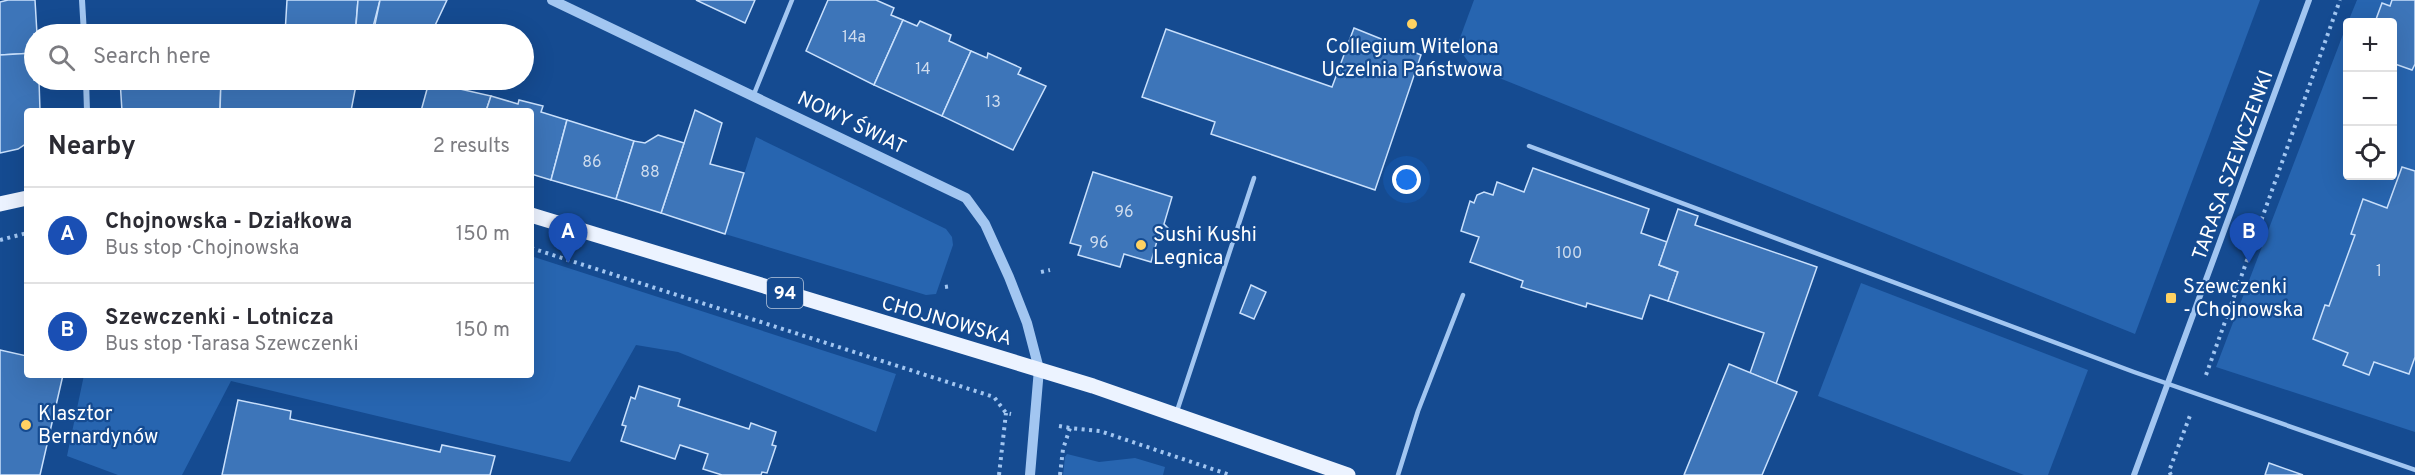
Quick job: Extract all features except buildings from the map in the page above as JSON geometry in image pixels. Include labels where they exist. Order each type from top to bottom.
[{"type":"main road","points":[[0,204],[24,199]]},
{"type":"main road","name":"CHOJNOWSKA","points":[[534,216],[897,328],[1039,369],[1176,414],[1348,475]]},
{"type":"street","points":[[82,0],[83,24]]},
{"type":"street","name":"NOWY ŚWIAT","points":[[552,0],[754,94],[966,198],[985,224],[1009,277],[1027,323],[1039,369],[1030,475]]},
{"type":"street","name":"TARASA SZEWCZENKI","points":[[2134,475],[2310,0]]},
{"type":"street","points":[[86,90],[87,108]]},
{"type":"lane","points":[[754,94],[792,0]]},
{"type":"lane","points":[[1529,146],[2169,385],[2415,470]]},
{"type":"lane","points":[[1176,414],[1254,178]]},
{"type":"lane","points":[[1398,475],[1418,411],[1463,295]]},
{"type":"path","points":[[2171,475],[2169,471],[2340,0]]},
{"type":"path","points":[[0,240],[24,234]]},
{"type":"path","points":[[534,249],[994,397],[1006,413],[999,475]]},
{"type":"path","points":[[1041,272],[1050,270]]},
{"type":"path","points":[[945,287],[952,286]]},
{"type":"path","points":[[1060,475],[1068,428],[1100,431],[1230,475]]},
{"type":"shaded area","points":[[1474,0],[2260,0],[2135,334],[1472,67],[1457,46]]},
{"type":"shaded area","points":[[2357,0],[2415,0],[2415,432],[2216,367],[2343,34],[2343,180],[2397,180],[2397,18],[2350,18]]},
{"type":"shaded area","points":[[756,137],[946,229],[952,237],[953,245],[936,294],[926,295],[725,234]]},
{"type":"shaded area","points":[[534,257],[896,374],[876,432],[678,352],[636,345],[570,462],[231,381],[182,475],[118,475],[67,456],[83,378],[534,378]]},
{"type":"shaded area","points":[[1861,283],[2088,370],[2048,475],[2024,475],[1818,396]]},
{"type":"shaded area","points":[[1067,454],[1099,462],[1135,458],[1165,467],[1163,475],[1063,475]]},
{"type":"place","name":"Collegium Witelona Uczelnia Państwowa","points":[[1412,24]]},
{"type":"place","name":"Sushi Kushi Legnica","points":[[1141,245]]},
{"type":"place","name":"Chojnowska - Działkowa","points":[[568,263]]},
{"type":"place","name":"Szewczenki - Lotnicza","points":[[2249,263]]},
{"type":"place","name":"Szewczenki - Chojnowska","points":[[2171,298]]},
{"type":"place","name":"Klasztor Bernardynów","points":[[26,425]]}]
